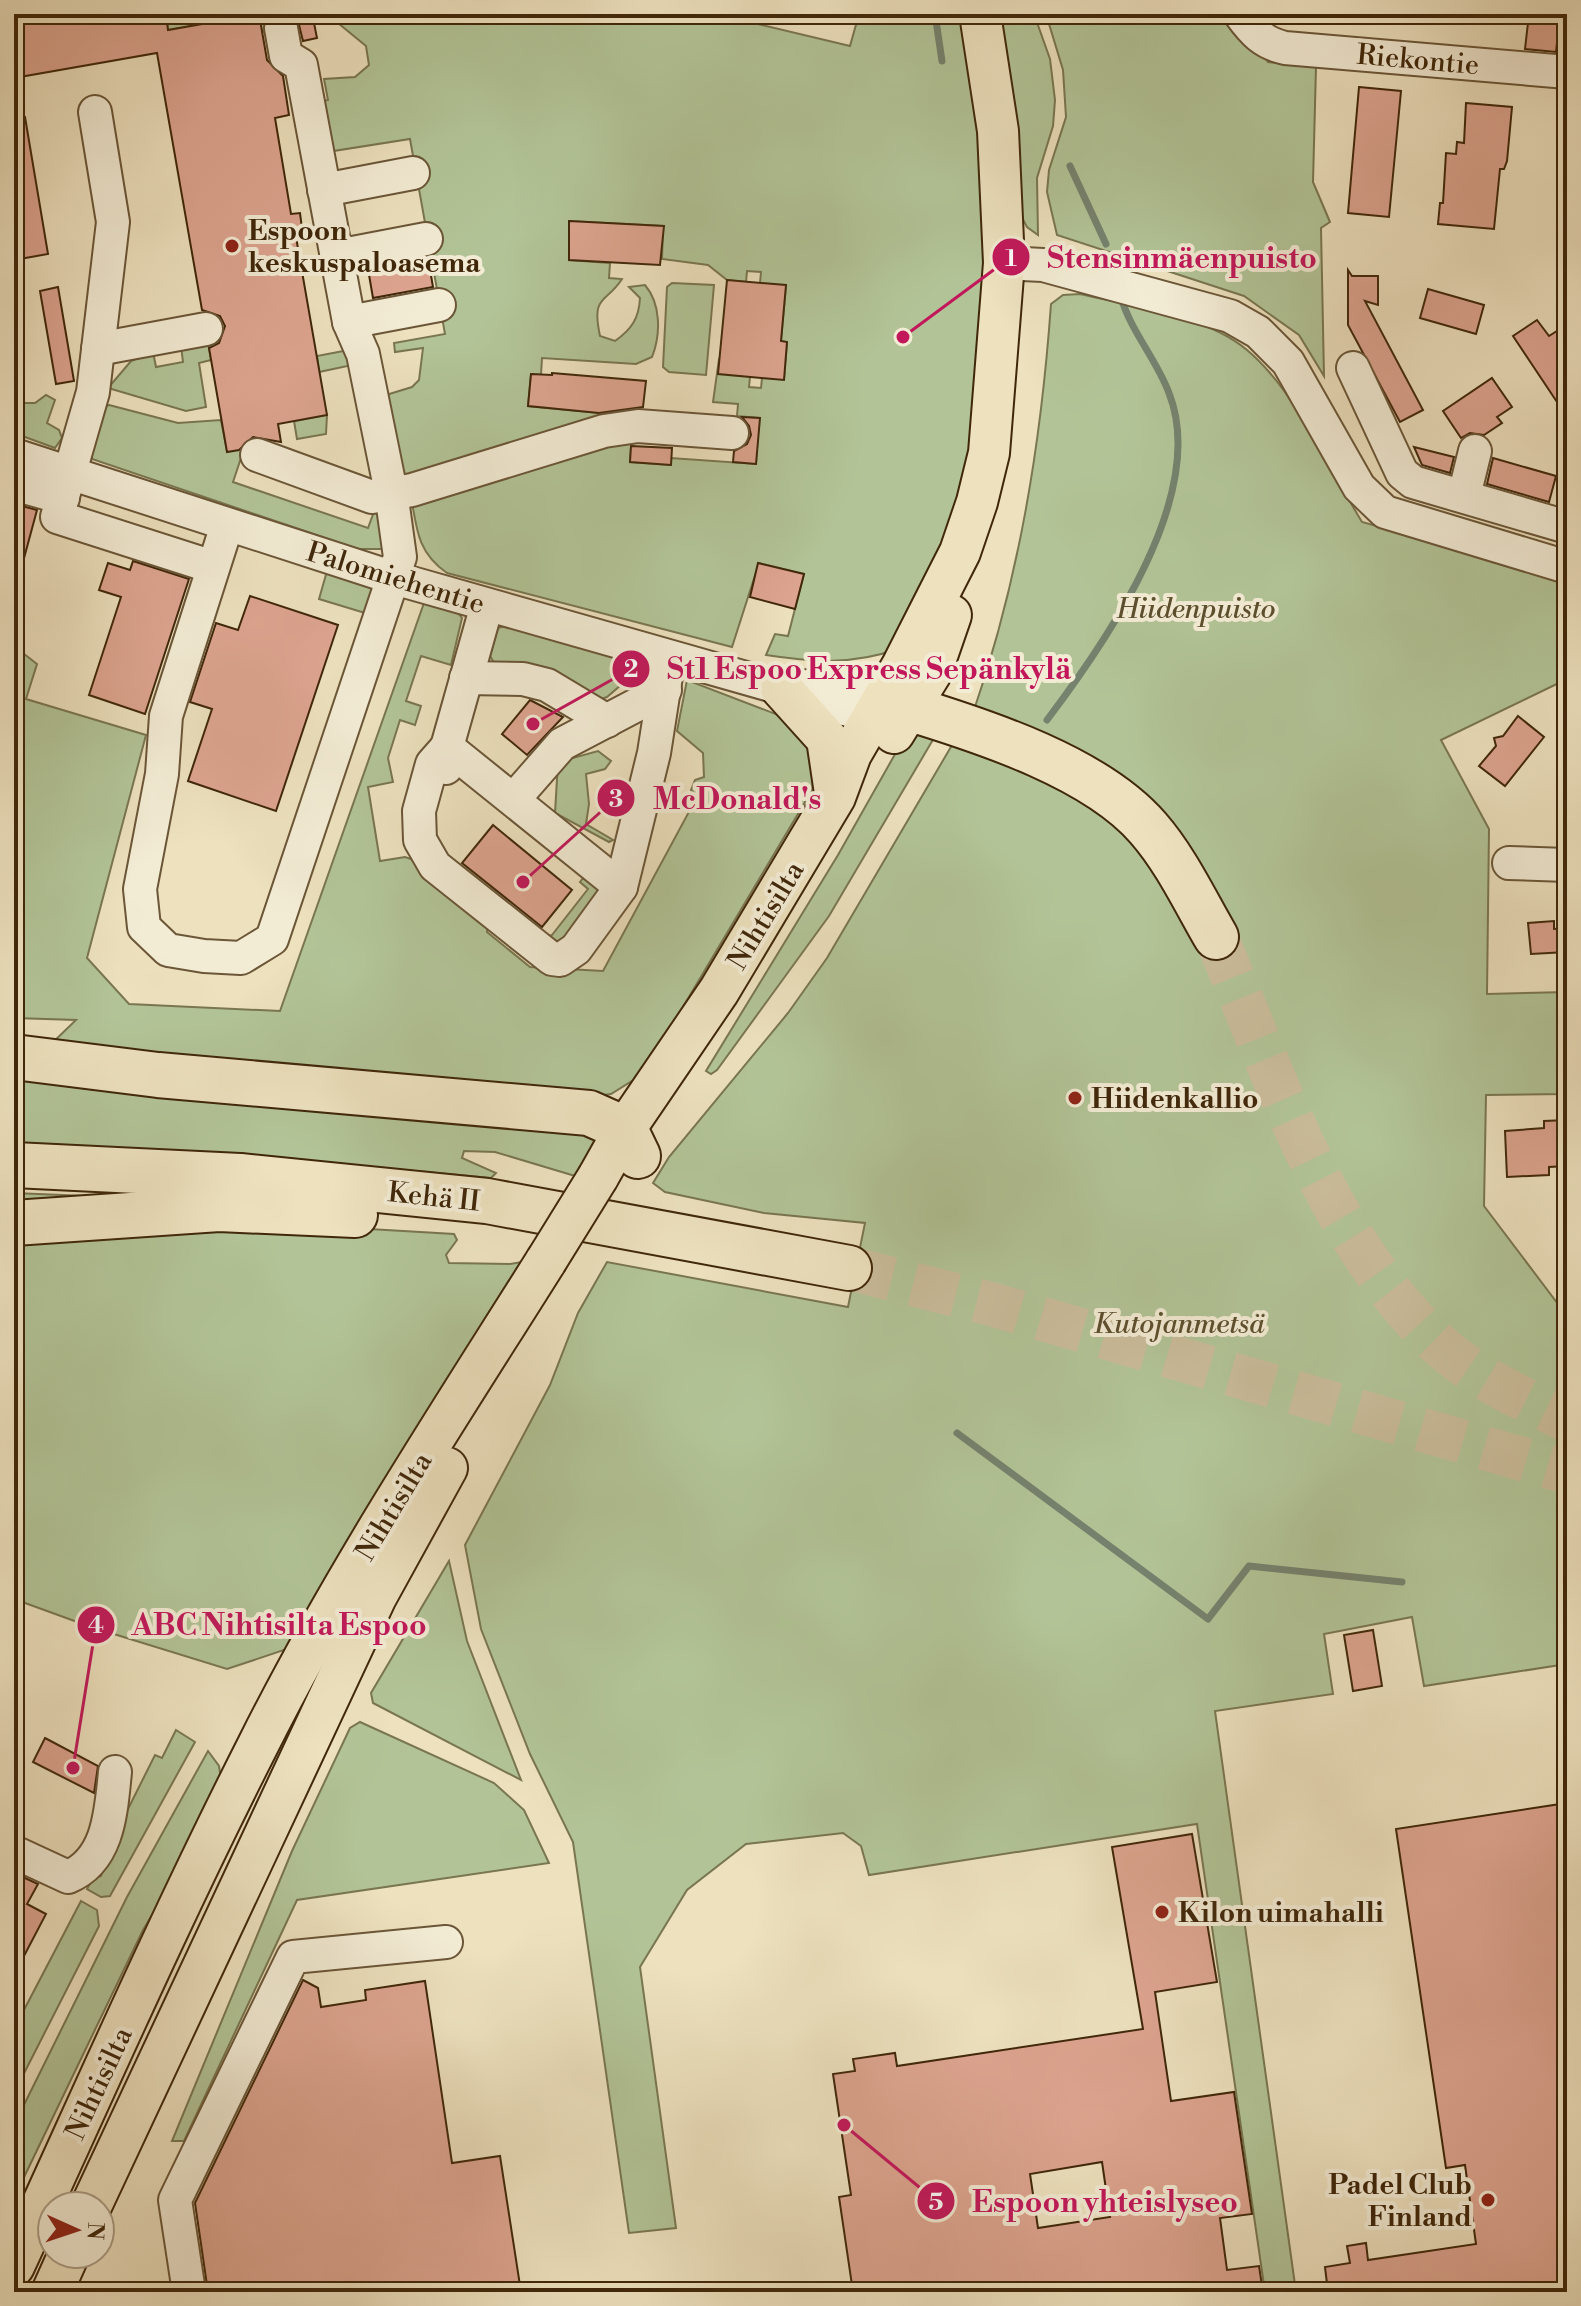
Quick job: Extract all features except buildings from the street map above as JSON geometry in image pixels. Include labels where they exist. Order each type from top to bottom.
[{"type":"highway","points":[[890,706],[955,723],[1048,762],[1110,794],[1148,828],[1216,937]]},
{"type":"highway","points":[[14,1057],[158,1075],[589,1113],[621,1160]]},
{"type":"highway","name":"Kehä II","points":[[14,1165],[240,1176],[487,1201],[849,1268]]},
{"type":"highway","points":[[14,1223],[219,1209],[670,1233]]},
{"type":"main road","name":"Nihtisilta","points":[[14,2266],[274,1715],[357,1566],[559,1262],[835,797],[871,766],[890,706],[931,673],[949,625],[960,552],[989,453],[1004,263],[998,131],[980,14]]},
{"type":"main road","points":[[781,688],[827,739],[835,797]]},
{"type":"main road","name":"Nihtisilta","points":[[98,2190],[376,1597],[559,1262]]},
{"type":"main road","points":[[52,2292],[62,2270]]},
{"type":"street","name":"Riekontie","points":[[1240,14],[1254,34],[1269,44],[1567,72]]},
{"type":"street","points":[[227,525],[166,716],[162,774],[140,889],[144,927],[168,950],[241,958],[272,939],[394,578],[400,540],[363,354],[349,322],[301,65],[286,56],[281,28]]},
{"type":"street","points":[[95,112],[113,222],[93,392],[57,517],[213,567]]},
{"type":"street","points":[[324,190],[413,173]]},
{"type":"street","points":[[337,256],[426,239]]},
{"type":"street","points":[[1004,263],[1043,265],[1230,316],[1258,332],[1288,362],[1359,487],[1385,512],[1566,563]]},
{"type":"street","points":[[349,322],[439,305]]},
{"type":"street","points":[[98,349],[206,329]]},
{"type":"street","points":[[1353,368],[1402,473],[1413,482],[1567,527]]},
{"type":"street","points":[[257,455],[372,497],[412,490],[477,472],[604,431],[638,426],[732,433]]},
{"type":"street","points":[[1464,496],[1475,451]]},
{"type":"street","name":"Palomiehentie","points":[[14,455],[66,486],[227,525],[394,578],[781,688],[830,684],[861,686],[890,706]]},
{"type":"street","points":[[14,484],[66,486]]},
{"type":"street","points":[[487,605],[447,747],[432,764],[419,811],[420,840],[435,866],[552,959],[560,960],[576,949],[621,887],[634,845],[669,657]]},
{"type":"street","points":[[466,678],[523,679],[547,685],[607,721]]},
{"type":"street","points":[[514,799],[562,744],[665,690]]},
{"type":"street","points":[[447,747],[621,887]]},
{"type":"street","points":[[1509,863],[1567,865]]},
{"type":"street","points":[[14,1852],[68,1877],[85,1870],[109,1829],[115,1772]]},
{"type":"street","points":[[189,2292],[175,2200],[293,1957],[446,1942]]},
{"type":"green space","points":[[166,14],[258,14],[168,30]]},
{"type":"green space","points":[[258,14],[287,14],[275,30],[262,32]]},
{"type":"green space","points":[[327,14],[744,14],[754,23],[850,46],[859,14],[967,14],[990,214],[972,450],[948,542],[897,649],[865,658],[832,661],[766,655],[775,634],[788,636],[804,574],[759,563],[732,647],[447,573],[438,566],[425,551],[418,534],[412,502],[632,432],[630,462],[670,465],[671,458],[756,464],[759,418],[737,416],[738,404],[713,402],[719,359],[750,377],[749,387],[761,388],[762,378],[784,379],[787,342],[781,341],[786,286],[760,283],[761,272],[747,271],[746,282],[727,280],[708,265],[662,259],[663,226],[569,221],[569,260],[610,263],[609,278],[622,279],[599,306],[600,336],[615,341],[626,332],[636,317],[640,298],[629,287],[645,285],[657,310],[655,348],[652,357],[636,364],[542,358],[541,375],[531,374],[528,406],[632,416],[402,479],[386,395],[412,387],[419,380],[423,348],[395,352],[394,343],[445,334],[410,139],[327,152],[318,102],[328,100],[324,79],[355,77],[369,65],[366,46]]},
{"type":"green space","points":[[997,14],[1034,14],[1050,59],[1055,100],[1053,126],[1037,178],[1038,235],[1027,227],[1020,214]]},
{"type":"green space","points":[[1046,14],[1236,14],[1268,62],[1316,67],[1313,182],[1330,222],[1321,228],[1324,376],[1299,335],[1244,296],[1057,235],[1047,192],[1049,170],[1066,117],[1063,70]]},
{"type":"green space","points":[[672,283],[714,285],[706,375],[669,372],[663,367],[667,287]]},
{"type":"green space","name":"Kutojanmetsä","points":[[1080,294],[1190,320],[1230,338],[1247,350],[1281,386],[1296,408],[1362,522],[1567,580],[1567,679],[1441,740],[1489,829],[1487,994],[1567,992],[1567,1094],[1486,1095],[1484,1206],[1567,1316],[1567,1664],[1424,1686],[1412,1617],[1324,1634],[1333,1694],[1215,1711],[1296,2292],[1265,2292],[1197,1824],[869,1875],[861,1846],[843,1833],[746,1844],[687,1890],[640,1967],[676,2228],[629,2233],[573,1842],[530,1754],[481,1629],[465,1545],[550,1385],[578,1313],[607,1262],[848,1307],[865,1223],[764,1213],[665,1192],[653,1183],[669,1157],[788,1013],[827,958],[955,740],[1061,784],[1204,880],[973,713],[1003,613],[1026,511],[1041,408],[1051,304],[1063,295]]},
{"type":"green space","points":[[208,342],[211,360],[199,363],[206,407],[186,411],[108,388],[131,361],[153,352],[156,367],[183,362],[181,346]]},
{"type":"green space","points":[[354,349],[357,364],[319,372],[317,356]]},
{"type":"green space","points":[[14,350],[21,403],[35,403],[46,395],[55,400],[47,423],[59,430],[62,438],[55,448],[14,433]]},
{"type":"green space","points":[[109,405],[178,423],[221,420],[227,451],[244,449],[233,482],[368,528],[375,509],[383,518],[386,549],[358,549],[92,459],[90,453],[101,408]]},
{"type":"green space","points":[[327,415],[326,434],[297,439],[294,421]]},
{"type":"green space","points":[[327,571],[373,587],[365,613],[319,599]]},
{"type":"green space","points":[[424,603],[458,613],[462,618],[451,665],[421,656],[406,701],[421,706],[415,725],[400,720],[388,758],[393,782],[368,787],[380,861],[405,857],[417,861],[488,920],[487,932],[530,967],[603,971],[697,797],[691,790],[695,780],[704,777],[703,753],[677,731],[687,680],[799,723],[808,738],[814,765],[811,792],[643,1074],[611,1094],[591,1097],[47,1048],[76,1020],[14,1018],[14,646],[37,664],[26,699],[146,735],[87,958],[129,1004],[280,1011]]},
{"type":"green space","points":[[505,626],[632,661],[637,666],[636,672],[607,697],[595,701],[496,666],[490,656],[498,628]]},
{"type":"green space","points":[[915,729],[934,738],[829,916],[717,1070],[711,1074],[706,1071],[838,855],[907,733]]},
{"type":"green space","points":[[598,751],[611,761],[605,769],[586,774],[589,804],[586,824],[613,840],[609,842],[555,813],[558,762]]},
{"type":"green space","points":[[583,878],[597,887],[599,894],[559,946],[547,937],[552,935],[588,889],[580,882]]},
{"type":"green space","points":[[14,1079],[96,1090],[358,1104],[562,1123],[594,1138],[598,1144],[585,1175],[575,1176],[495,1152],[464,1151],[462,1158],[496,1173],[491,1178],[221,1153],[14,1144]]},
{"type":"green space","points":[[14,1193],[181,1200],[14,1214]]},
{"type":"green space","points":[[352,1228],[454,1234],[457,1240],[446,1255],[449,1263],[510,1264],[534,1260],[290,1648],[227,1669],[91,1627],[14,1599],[14,1237],[71,1232]]},
{"type":"green space","points":[[449,1561],[467,1641],[521,1780],[373,1703],[371,1693]]},
{"type":"green space","points":[[360,1722],[494,1783],[524,1810],[549,1863],[297,1900],[184,2141],[172,2141],[292,1851],[350,1728]]},
{"type":"green space","points":[[176,1730],[195,1742],[110,1896],[101,1897],[87,1889],[92,1879],[101,1876],[112,1841],[155,1755],[162,1758]]},
{"type":"green space","points":[[208,1751],[219,1766],[222,1785],[216,1808],[143,1930],[14,2198],[14,2125],[127,1897]]},
{"type":"green space","points":[[81,1901],[97,1910],[99,1926],[14,2093],[14,2029]]},
{"type":"waterway","points":[[935,14],[942,61]]},
{"type":"waterway","points":[[1070,166],[1106,244]]},
{"type":"waterway","points":[[1047,720],[1097,650],[1145,566],[1164,521],[1175,476],[1178,433],[1169,393],[1130,320],[1120,294]]},
{"type":"waterway","points":[[957,1433],[1208,1619],[1249,1566],[1402,1582]]},
{"type":"tunnel","points":[[1216,937],[1306,1152],[1363,1253],[1397,1300],[1436,1342],[1466,1366],[1498,1386],[1567,1420]]},
{"type":"tunnel","points":[[849,1268],[991,1304],[1567,1472]]},
{"type":"place","name":"Espoon keskuspaloasema","points":[[232,246]]},
{"type":"place","name":"Stensinmäenpuisto","points":[[903,337]]},
{"type":"place","name":"St1 Espoo Express Sepänkylä","points":[[533,724]]},
{"type":"place","name":"McDonald's","points":[[523,882]]},
{"type":"place","name":"Hiidenkallio","points":[[1075,1098]]},
{"type":"place","name":"ABC Nihtisilta Espoo","points":[[73,1768]]},
{"type":"place","name":"Kilon uimahalli","points":[[1162,1912]]},
{"type":"place","name":"Espoon yhteislyseo","points":[[844,2125]]},
{"type":"place","name":"Padel Club Finland","points":[[1488,2200]]},
{"type":"park label","name":"Hiidenpuisto","points":[[1196,608]]}]
